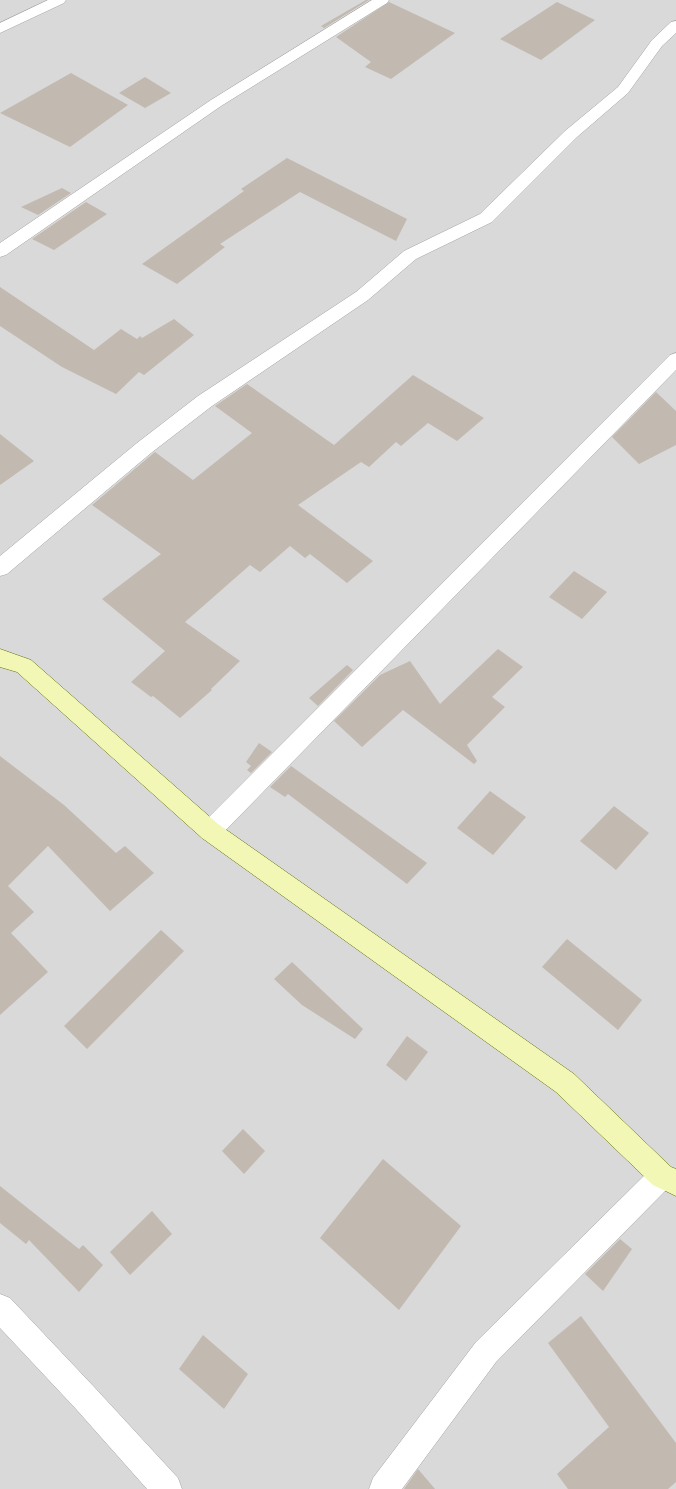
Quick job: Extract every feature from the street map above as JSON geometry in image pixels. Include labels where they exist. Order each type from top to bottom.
[{"type":"street","points":[[0,29],[59,0]]},
{"type":"street","points":[[0,251],[216,103],[382,0]]},
{"type":"street","points":[[0,568],[144,448],[205,401],[362,296],[410,255],[486,218],[571,134],[623,90],[656,43],[676,25]]},
{"type":"street","points":[[210,831],[676,359]]},
{"type":"street","points":[[0,658],[24,666],[210,831],[565,1083],[669,1179],[486,1352],[384,1489]]},
{"type":"street","points":[[0,1308],[86,1399],[167,1489]]},
{"type":"shaded area","points":[[0,0],[676,0],[676,1489],[0,1489]]},
{"type":"building","points":[[366,0],[369,0],[324,28],[321,26]]},
{"type":"building","points":[[389,2],[455,33],[391,79],[365,67],[371,62],[336,37]]},
{"type":"building","points":[[557,2],[595,20],[541,60],[500,39]]},
{"type":"building","points":[[71,73],[128,105],[70,147],[0,113]]},
{"type":"building","points":[[145,77],[171,93],[145,108],[119,93]]},
{"type":"building","points":[[287,158],[407,219],[396,241],[300,192],[220,244],[225,247],[177,284],[142,264],[244,191],[241,189]]},
{"type":"building","points":[[62,188],[71,193],[38,215],[21,207]]},
{"type":"building","points":[[86,202],[107,214],[54,250],[32,239]]},
{"type":"building","points":[[0,287],[94,350],[121,329],[137,339],[140,336],[142,338],[174,319],[194,335],[144,375],[139,372],[116,394],[62,367],[0,326]]},
{"type":"building","points":[[413,375],[484,418],[457,441],[428,423],[401,446],[396,442],[369,467],[361,462],[298,505],[373,561],[347,583],[310,554],[305,558],[290,546],[260,572],[250,565],[185,622],[240,661],[211,689],[212,690],[180,718],[153,696],[151,697],[131,682],[165,651],[102,599],[161,554],[92,505],[155,452],[193,480],[252,433],[215,406],[247,384],[334,445]]},
{"type":"building","points":[[656,392],[676,411],[676,445],[639,464],[612,437]]},
{"type":"building","points":[[0,434],[34,461],[0,485]]},
{"type":"building","points":[[574,571],[607,592],[582,619],[549,597]]},
{"type":"building","points":[[498,649],[523,667],[492,697],[505,707],[467,745],[477,761],[474,764],[403,710],[362,747],[334,721],[380,675],[410,661],[440,704]]},
{"type":"building","points":[[347,665],[353,670],[318,706],[309,698]]},
{"type":"building","points":[[259,743],[272,752],[251,773],[247,770],[251,766],[246,762]]},
{"type":"building","points":[[0,756],[64,805],[116,853],[125,846],[154,873],[110,911],[48,846],[8,886],[34,912],[11,933],[48,972],[0,1015]]},
{"type":"building","points":[[291,766],[427,863],[407,884],[288,794],[285,797],[270,787]]},
{"type":"building","points":[[490,791],[526,817],[493,855],[457,828]]},
{"type":"building","points":[[614,806],[649,833],[616,870],[580,841]]},
{"type":"building","points":[[161,930],[184,951],[87,1049],[64,1026]]},
{"type":"building","points":[[567,939],[642,1000],[618,1030],[542,967]]},
{"type":"building","points":[[292,962],[363,1029],[355,1039],[302,1005],[274,979]]},
{"type":"building","points":[[407,1036],[428,1052],[406,1081],[386,1065]]},
{"type":"building","points":[[243,1129],[265,1151],[244,1174],[222,1151]]},
{"type":"building","points":[[383,1159],[461,1226],[399,1310],[320,1238]]},
{"type":"building","points":[[0,1186],[79,1249],[83,1245],[103,1265],[79,1292],[29,1240],[26,1244],[0,1223]]},
{"type":"building","points":[[152,1211],[172,1234],[130,1275],[110,1252]]},
{"type":"building","points":[[620,1239],[632,1249],[603,1291],[585,1274]]},
{"type":"building","points":[[581,1316],[676,1443],[676,1482],[668,1489],[568,1489],[557,1474],[609,1427],[548,1343]]},
{"type":"building","points":[[203,1335],[248,1374],[224,1409],[179,1369]]},
{"type":"building","points":[[418,1469],[435,1489],[404,1489]]}]
